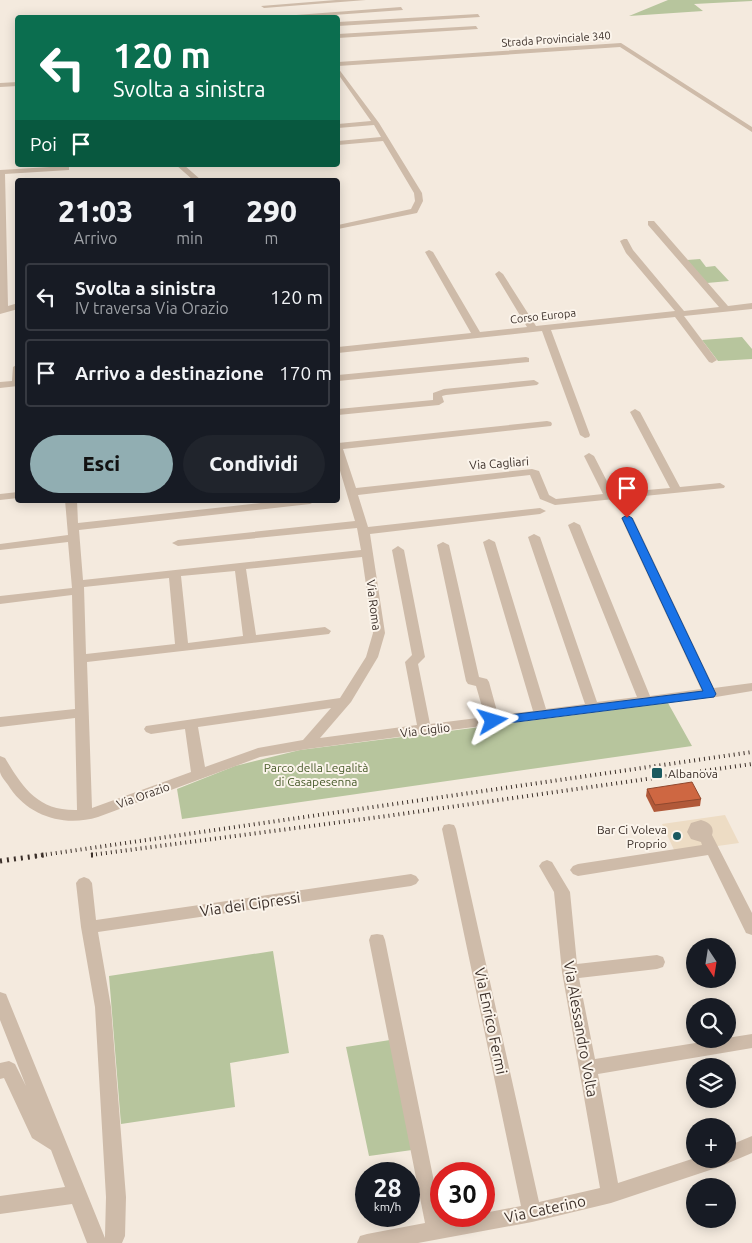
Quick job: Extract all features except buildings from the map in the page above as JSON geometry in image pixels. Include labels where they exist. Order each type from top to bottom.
[{"type":"street","points":[[261,0],[272,15]]},
{"type":"street","points":[[264,6],[363,0]]},
{"type":"street","points":[[306,15],[401,9]]},
{"type":"street","points":[[340,24],[478,16]]},
{"type":"street","points":[[340,36],[476,28]]},
{"type":"street","name":"Strada Provinciale 340","points":[[340,64],[621,45],[752,130]]},
{"type":"street","points":[[340,73],[376,123],[418,193],[419,201],[414,211],[340,227]]},
{"type":"street","points":[[0,85],[15,84]]},
{"type":"street","points":[[340,126],[376,123]]},
{"type":"street","points":[[340,142],[385,139]]},
{"type":"street","points":[[15,307],[2,310],[1,172],[40,167],[66,168]]},
{"type":"street","points":[[182,167],[195,178]]},
{"type":"street","points":[[650,223],[726,309]]},
{"type":"street","points":[[624,241],[629,251],[680,314],[712,360]]},
{"type":"street","points":[[430,252],[477,335]]},
{"type":"street","points":[[499,274],[533,329]]},
{"type":"street","name":"Corso Europa","points":[[340,350],[752,306]]},
{"type":"street","points":[[546,328],[584,435]]},
{"type":"street","points":[[340,378],[526,360]]},
{"type":"street","points":[[0,385],[15,383]]},
{"type":"street","points":[[340,412],[439,402],[437,395],[444,392],[534,383]]},
{"type":"street","points":[[635,412],[676,489]]},
{"type":"street","points":[[340,447],[547,424]]},
{"type":"street","name":"Via Roma","points":[[307,744],[344,702],[372,657],[379,633],[363,527],[340,453]]},
{"type":"street","points":[[589,456],[609,496]]},
{"type":"street","name":"Via Cagliari","points":[[352,492],[532,472],[535,473],[544,498],[548,500],[720,486]]},
{"type":"street","points":[[0,497],[15,495]]},
{"type":"street","points":[[71,503],[80,659],[85,808],[83,815]]},
{"type":"street","points":[[0,547],[73,532],[295,503]]},
{"type":"street","points":[[178,543],[540,511]]},
{"type":"street","points":[[627,518],[710,694]]},
{"type":"street","points":[[574,525],[646,702]]},
{"type":"street","points":[[534,537],[593,709]]},
{"type":"street","points":[[489,542],[541,715]]},
{"type":"street","points":[[443,545],[473,680],[482,682],[493,721]]},
{"type":"street","points":[[398,550],[419,657],[411,662],[425,730]]},
{"type":"street","points":[[0,600],[175,574],[366,553]]},
{"type":"street","points":[[240,567],[250,639]]},
{"type":"street","points":[[175,574],[182,647]]},
{"type":"street","points":[[80,659],[325,630]]},
{"type":"street","name":"Via Ciglio","points":[[307,744],[593,709],[752,687]]},
{"type":"street","points":[[151,729],[344,702]]},
{"type":"street","points":[[0,722],[81,713]]},
{"type":"street","points":[[191,723],[199,775]]},
{"type":"street","name":"Via Orazio","points":[[0,761],[24,796],[44,812],[65,817],[83,815],[258,753],[307,744]]},
{"type":"street","name":"Via Enrico Fermi","points":[[449,829],[532,1213]]},
{"type":"street","points":[[578,870],[709,842],[752,929]]},
{"type":"street","name":"Via Alessandro Volta","points":[[547,866],[562,892],[570,972],[611,1194]]},
{"type":"street","name":"Via dei Cipressi","points":[[89,927],[411,880]]},
{"type":"street","points":[[84,883],[89,927],[103,1007],[116,1197],[112,1243]]},
{"type":"street","points":[[377,940],[436,1230]]},
{"type":"street","points":[[570,972],[657,962]]},
{"type":"street","points":[[0,999],[97,1243]]},
{"type":"street","points":[[588,1068],[752,1041]]},
{"type":"street","points":[[0,1071],[9,1069],[38,1132],[59,1145]]},
{"type":"street","points":[[736,1151],[752,1144]]},
{"type":"street","name":"Via Caterino","points":[[367,1243],[532,1213],[611,1194],[691,1168]]},
{"type":"street","points":[[0,1205],[78,1194]]},
{"type":"green space","points":[[668,0],[752,1],[694,4],[703,11],[629,16]]},
{"type":"green space","points":[[700,259],[706,267],[715,266],[729,281],[707,283],[687,260]]},
{"type":"green space","points":[[742,337],[752,349],[752,359],[718,361],[702,340]]},
{"type":"green space","name":"Parco della Legalità di Casapesenna","points":[[668,703],[692,746],[182,819],[177,789],[235,766],[300,750]]},
{"type":"green space","points":[[273,951],[289,1053],[230,1063],[235,1107],[121,1124],[109,976]]},
{"type":"green space","points":[[390,1040],[412,1150],[369,1156],[346,1047]]},
{"type":"shaded area","points":[[725,815],[739,843],[675,852],[662,824]]},
{"type":"railway","points":[[36,856],[752,752]]},
{"type":"railway","points":[[94,855],[91,855],[387,816],[752,764]]},
{"type":"railway","points":[[0,861],[44,855]]},
{"type":"place","name":"Albanova","points":[[657,773]]},
{"type":"place","name":"Bar Ci Voleva Proprio","points":[[677,836]]},
{"type":"route","points":[[493,721],[710,694],[627,518]]}]
